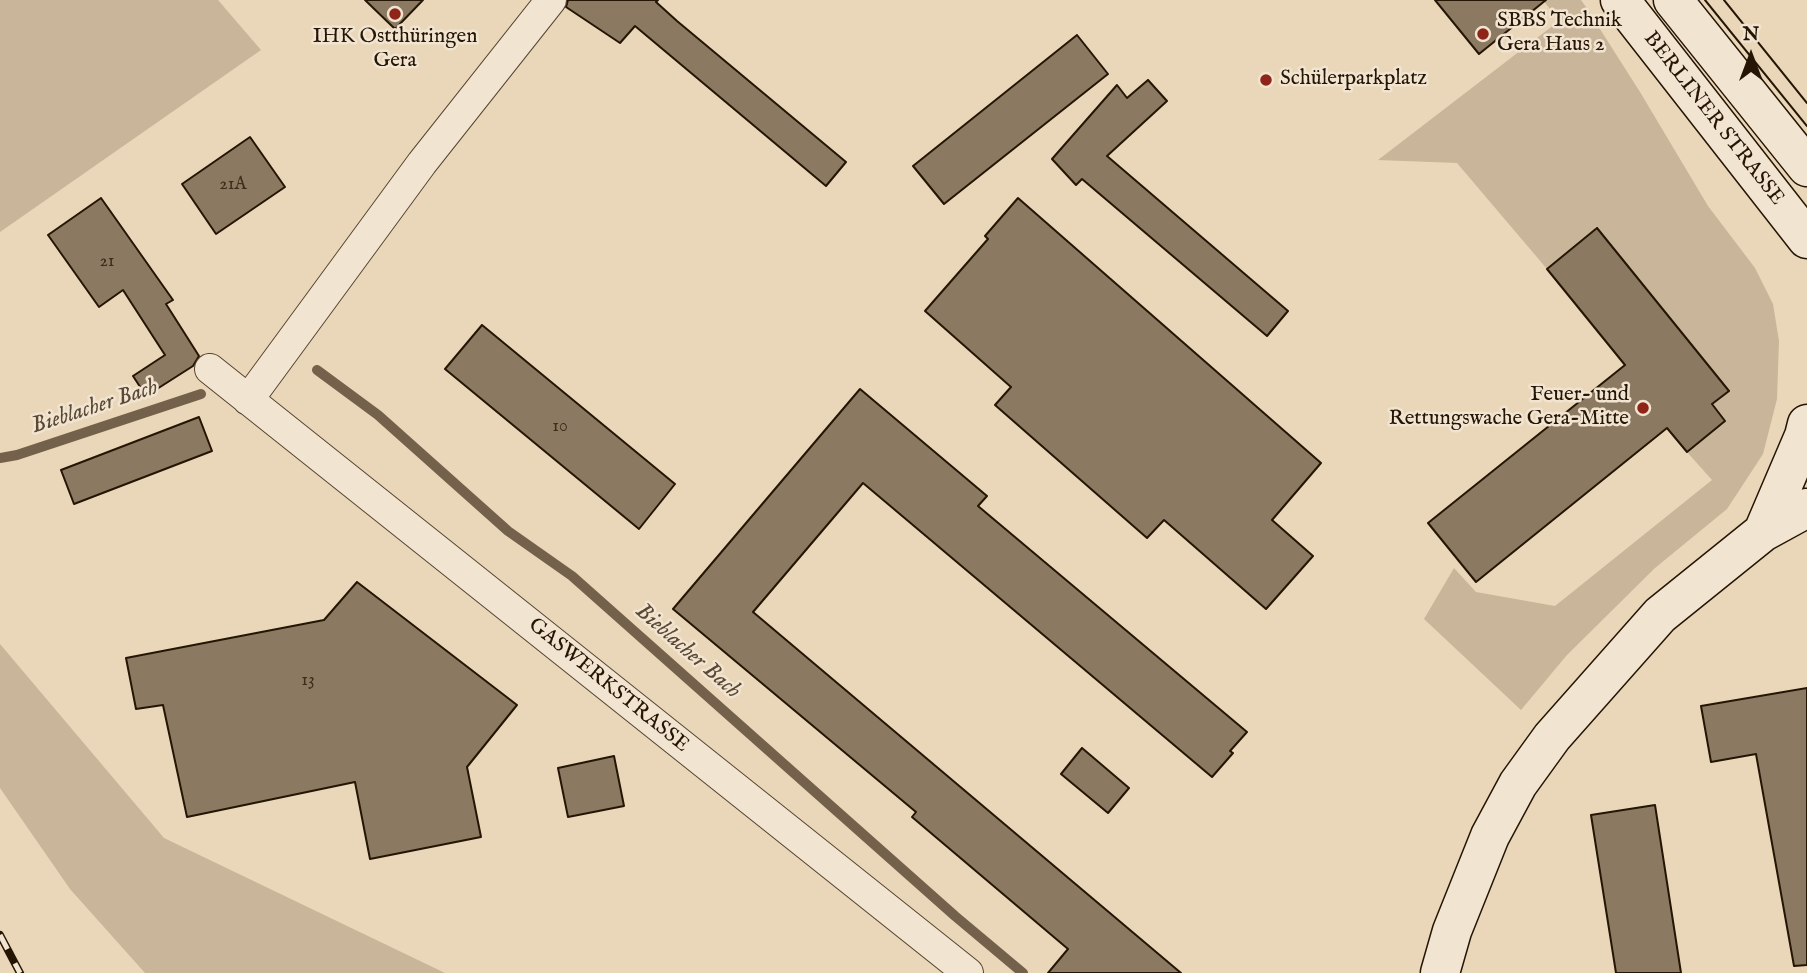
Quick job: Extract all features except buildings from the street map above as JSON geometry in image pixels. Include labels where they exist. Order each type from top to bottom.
[{"type":"main road","name":"BERLINER STRASSE","points":[[1619,0],[1806,248]]},
{"type":"main road","name":"BERLINER STRASSE","points":[[1674,0],[1807,167]]},
{"type":"main road","points":[[1763,532],[1807,424]]},
{"type":"main road","points":[[1440,973],[1452,931],[1490,835],[1518,784],[1552,737],[1660,615],[1763,532],[1807,508]]},
{"type":"street","points":[[248,400],[422,163],[551,0]]},
{"type":"street","name":"GASWERKSTRASSE","points":[[210,369],[968,973]]},
{"type":"shaded area","points":[[0,0],[218,0],[261,50],[0,232]]},
{"type":"shaded area","points":[[1543,0],[1581,0],[1586,7],[1708,206],[1755,268],[1773,304],[1779,341],[1777,399],[1763,454],[1727,509],[1655,568],[1567,655],[1521,710],[1424,619],[1454,568],[1476,592],[1555,606],[1712,480],[1687,452],[1725,421],[1712,404],[1728,391],[1598,229],[1547,269],[1457,163],[1378,160],[1559,21]]},
{"type":"shaded area","points":[[0,644],[164,838],[445,973],[145,973],[70,889],[0,788]]},
{"type":"waterway","name":"Bieblacher Bach","points":[[317,370],[378,415],[508,531],[572,576],[955,916],[1023,973]]},
{"type":"waterway","name":"Bieblacher Bach","points":[[0,458],[17,455],[201,394]]},
{"type":"tram line","points":[[1705,0],[1807,126]]},
{"type":"tram line","points":[[1724,0],[1807,103]]},
{"type":"railway","points":[[0,935],[20,973]]},
{"type":"place","name":"IHK Ostthüringen Gera","points":[[395,14]]},
{"type":"place","name":"SBBS Technik Gera Haus 2","points":[[1483,34]]},
{"type":"place","name":"Schülerparkplatz","points":[[1266,80]]},
{"type":"place","name":"Feuer- und Rettungswache Gera-Mitte","points":[[1643,408]]}]
